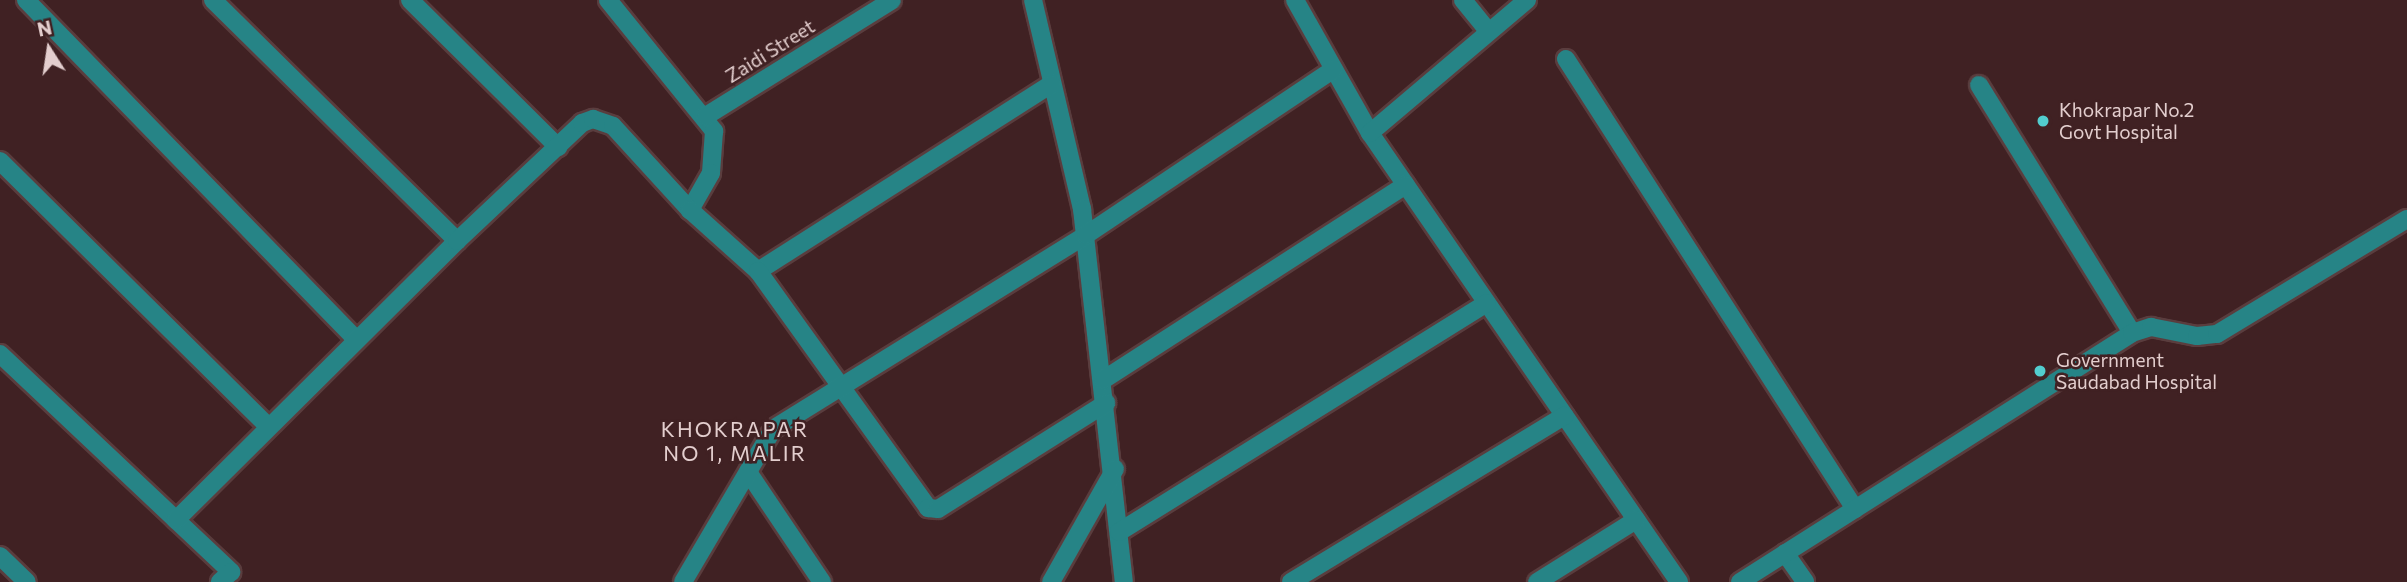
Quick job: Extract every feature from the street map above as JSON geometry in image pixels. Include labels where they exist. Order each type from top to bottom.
[{"type":"street","points":[[26,0],[356,339]]},
{"type":"street","points":[[213,0],[457,240]]},
{"type":"street","points":[[410,0],[558,147]]},
{"type":"street","points":[[608,0],[706,116],[716,148],[711,173],[690,210]]},
{"type":"street","name":"Zaidi Street","points":[[706,116],[892,0]]},
{"type":"street","points":[[1033,0],[1086,234],[1115,469],[1124,582]]},
{"type":"street","points":[[1295,0],[1370,133],[1679,582]]},
{"type":"street","points":[[1463,0],[1489,32]]},
{"type":"street","points":[[1370,133],[1527,0]]},
{"type":"street","points":[[1566,59],[1856,509]]},
{"type":"street","points":[[683,582],[773,429],[1086,234],[1334,69]]},
{"type":"street","points":[[758,271],[1052,84]]},
{"type":"street","points":[[1979,85],[2132,333]]},
{"type":"street","points":[[176,520],[457,240],[582,123],[603,120],[690,210],[758,271],[932,510],[1106,403]]},
{"type":"street","points":[[0,161],[268,426]]},
{"type":"street","points":[[1103,380],[1406,185]]},
{"type":"street","points":[[1740,582],[2132,333],[2151,327],[2197,336],[2217,334],[2407,219]]},
{"type":"street","points":[[1119,532],[1487,303]]},
{"type":"street","points":[[0,354],[232,572],[220,582]]},
{"type":"street","points":[[1291,582],[1564,416]]},
{"type":"street","points":[[1051,582],[1115,469]]},
{"type":"street","points":[[748,472],[822,582]]},
{"type":"street","points":[[1537,582],[1636,520]]},
{"type":"street","points":[[1785,553],[1805,582]]},
{"type":"street","points":[[0,556],[27,582]]},
{"type":"place","name":"Khokrapar No.2 Govt Hospital","points":[[2043,121]]},
{"type":"place","name":"Government Saudabad Hospital","points":[[2040,371]]},
{"type":"district","name":"KHOKRAPAR NO 1, MALIR","points":[[735,441]]}]
